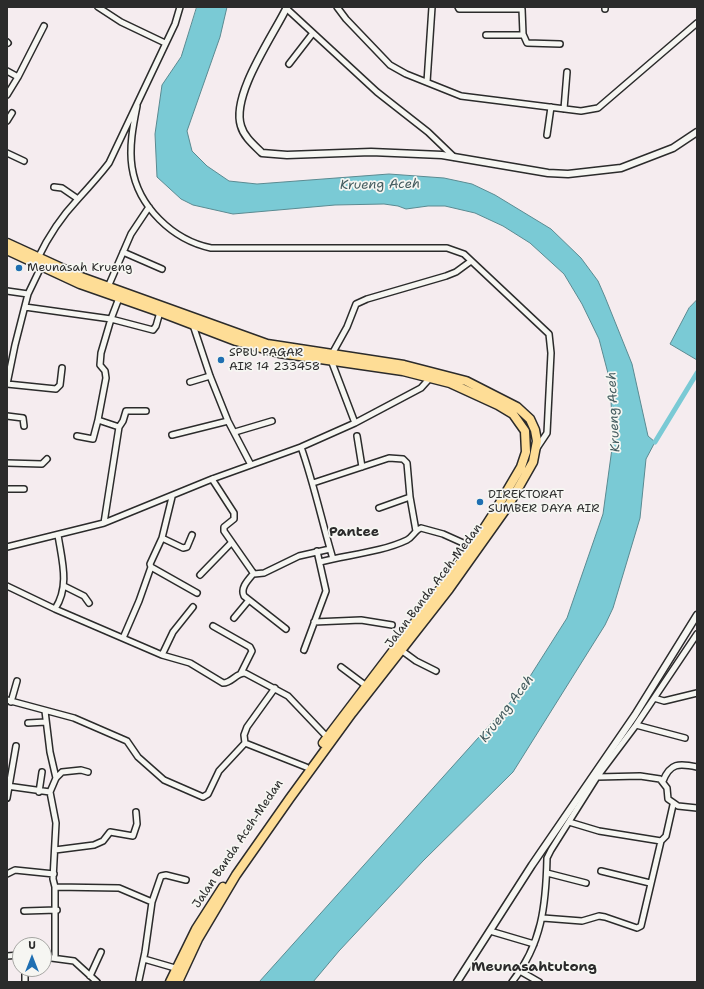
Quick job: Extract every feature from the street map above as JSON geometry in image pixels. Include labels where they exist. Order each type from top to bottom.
[{"type":"highway","name":"Jalan Banda Aceh-Medan","points":[[7,243],[82,278],[161,308],[267,344],[403,371],[450,383],[498,404],[513,414],[525,430],[526,452],[521,467],[494,513],[472,547],[337,732],[236,876],[198,939],[178,982]]},
{"type":"highway","name":"Jalan Banda Aceh-Medan","points":[[7,250],[80,284],[120,298],[161,308],[193,325],[236,341],[279,353],[404,364],[466,381],[517,407],[530,420],[535,430],[537,441],[532,462],[508,506],[457,579],[365,685],[327,737],[242,858],[196,929],[170,982]]},
{"type":"street","points":[[98,7],[122,22],[165,43]]},
{"type":"street","points":[[38,258],[48,239],[78,199],[96,181],[109,163],[137,106],[146,81],[175,24],[180,7]]},
{"type":"street","points":[[337,7],[346,19],[390,65],[427,82],[462,96],[585,111],[598,108],[697,23]]},
{"type":"street","points":[[427,82],[432,7]]},
{"type":"street","points":[[458,7],[459,9],[522,9],[523,35],[527,43],[560,44]]},
{"type":"street","points":[[454,157],[428,132],[377,92],[287,8],[247,82],[241,100],[241,126],[247,137],[262,153],[275,155],[371,152],[454,157],[548,173],[568,174],[606,171],[635,163],[673,148],[697,132]]},
{"type":"street","points":[[7,95],[44,26]]},
{"type":"street","points":[[289,64],[313,33]]},
{"type":"street","points":[[486,35],[523,35]]},
{"type":"street","points":[[7,71],[18,77]]},
{"type":"street","points":[[564,108],[567,72]]},
{"type":"street","points":[[137,106],[132,132],[133,176],[148,207],[176,234],[196,244],[211,248],[447,248],[457,250],[471,261],[549,334],[550,353],[547,432],[536,448]]},
{"type":"street","points":[[547,135],[551,106]]},
{"type":"street","points":[[7,121],[12,113]]},
{"type":"street","points":[[7,153],[24,161]]},
{"type":"street","points":[[54,187],[62,188],[78,199]]},
{"type":"street","points":[[108,287],[132,234],[148,207]]},
{"type":"street","points":[[123,252],[162,269]]},
{"type":"street","points":[[355,423],[332,357],[347,327],[356,304],[367,299],[446,276],[456,272],[471,261]]},
{"type":"street","points":[[41,267],[28,294],[14,345],[7,384],[56,389],[60,386],[62,368]]},
{"type":"street","points":[[7,291],[28,294]]},
{"type":"street","points":[[77,436],[93,439],[106,378],[105,371],[100,365],[99,360],[111,319],[120,298]]},
{"type":"street","points":[[25,307],[111,319],[152,330],[156,326],[161,308]]},
{"type":"street","points":[[193,325],[210,376],[228,421],[251,465]]},
{"type":"street","points":[[190,382],[210,376]]},
{"type":"street","points":[[7,547],[104,523],[172,497],[212,479],[301,447],[355,423],[421,388],[430,378]]},
{"type":"street","points":[[104,523],[118,427],[123,421],[126,411],[146,411]]},
{"type":"street","points":[[7,416],[23,418],[24,426]]},
{"type":"street","points":[[98,420],[118,427]]},
{"type":"street","points":[[172,435],[228,421]]},
{"type":"street","points":[[235,432],[272,421]]},
{"type":"street","points":[[357,436],[362,467]]},
{"type":"street","points":[[301,447],[313,483],[320,515],[333,559]]},
{"type":"street","points":[[313,483],[389,458],[406,461],[416,531]]},
{"type":"street","points":[[7,463],[42,464],[47,459]]},
{"type":"street","points":[[212,479],[234,513],[234,519],[224,529],[231,543],[253,574]]},
{"type":"street","points":[[7,489],[24,489]]},
{"type":"street","points":[[123,638],[139,601],[151,567],[150,564],[162,538],[172,497]]},
{"type":"street","points":[[379,508],[410,497]]},
{"type":"street","points":[[320,562],[346,557],[399,543],[412,537],[416,531],[423,528],[443,534],[472,547]]},
{"type":"street","points":[[54,609],[63,593],[64,586],[58,535]]},
{"type":"street","points":[[162,538],[183,548],[187,547],[192,535]]},
{"type":"street","points":[[200,575],[231,543]]},
{"type":"street","points":[[286,629],[242,593],[244,586],[253,574],[264,573],[299,556],[317,551],[330,550]]},
{"type":"street","points":[[304,650],[326,591],[317,551]]},
{"type":"street","points":[[151,567],[197,594]]},
{"type":"street","points":[[7,586],[54,609],[162,655],[190,663],[223,683],[229,682],[241,673],[252,651],[250,647],[213,626]]},
{"type":"street","points":[[64,586],[84,596],[89,603]]},
{"type":"street","points":[[234,618],[249,600]]},
{"type":"street","points":[[162,655],[173,632],[193,607]]},
{"type":"street","points":[[460,981],[532,865],[635,714],[697,615]]},
{"type":"street","points":[[314,622],[362,620],[392,625]]},
{"type":"street","points":[[512,982],[520,971],[534,944],[543,918],[548,856],[597,777],[636,725],[697,634]]},
{"type":"street","points":[[398,648],[436,671]]},
{"type":"street","points":[[341,667],[365,685]]},
{"type":"street","points":[[241,673],[250,675],[288,696],[304,715],[327,737]]},
{"type":"street","points":[[18,681],[9,701],[74,718],[129,743],[138,757],[164,780],[200,798],[207,795],[219,771],[245,743],[244,739],[247,727],[275,688]]},
{"type":"street","points":[[654,698],[664,701],[697,693]]},
{"type":"street","points":[[45,711],[56,778]]},
{"type":"street","points":[[28,723],[46,722]]},
{"type":"street","points":[[636,725],[685,738]]},
{"type":"street","points":[[245,743],[306,767]]},
{"type":"street","points":[[7,798],[16,746]]},
{"type":"street","points":[[663,781],[667,772],[671,768],[680,765],[697,767]]},
{"type":"street","points":[[55,958],[56,910],[55,887],[53,879],[56,823],[50,792],[56,778],[64,771],[81,770],[88,772]]},
{"type":"street","points":[[39,792],[42,772]]},
{"type":"street","points":[[597,777],[640,776],[663,781],[667,788],[668,798],[674,803],[682,807],[697,808]]},
{"type":"street","points":[[8,787],[39,792],[50,792]]},
{"type":"street","points":[[543,918],[582,921],[599,916],[639,928],[661,840],[666,836],[673,805]]},
{"type":"street","points":[[55,850],[94,845],[102,841],[110,832],[133,836],[137,824],[136,812]]},
{"type":"street","points":[[569,822],[600,831],[661,840]]},
{"type":"street","points":[[7,874],[15,870],[54,874]]},
{"type":"street","points":[[601,872],[650,883]]},
{"type":"street","points":[[547,873],[586,882]]},
{"type":"street","points":[[145,982],[138,981],[144,959],[152,902],[162,875],[186,880]]},
{"type":"street","points":[[55,887],[119,888],[152,902]]},
{"type":"street","points":[[24,911],[56,910]]},
{"type":"street","points":[[490,932],[534,944]]},
{"type":"street","points":[[90,976],[101,952]]},
{"type":"street","points":[[52,958],[74,961],[97,982]]},
{"type":"street","points":[[144,959],[176,968]]},
{"type":"street","points":[[520,971],[539,982]]},
{"type":"water","name":"Krueng Aceh","points":[[197,7],[227,7],[220,37],[187,131],[192,151],[207,166],[229,181],[257,184],[389,174],[444,178],[472,184],[495,195],[551,229],[581,258],[598,281],[632,364],[648,436],[655,442],[646,459],[640,518],[613,608],[605,625],[513,772],[423,861],[339,951],[313,982],[259,982],[522,689],[567,618],[603,514],[613,441],[610,381],[599,339],[582,304],[564,274],[530,243],[503,226],[475,213],[445,206],[428,206],[406,209],[384,204],[335,205],[233,214],[193,205],[181,199],[157,177],[155,134],[162,85],[181,57]]},
{"type":"water","points":[[697,300],[697,360],[670,344],[689,308]]},
{"type":"waterway","points":[[655,442],[697,373]]},
{"type":"place","name":"Meunasah Krueng","points":[[19,268]]},
{"type":"place","name":"SPBU PAGAR AIR 14 233458","points":[[221,360]]},
{"type":"place","name":"DIREKTORAT SUMBER DAYA AIR","points":[[480,502]]},
{"type":"district","name":"Pantee","points":[[354,532]]},
{"type":"district","name":"Meunasahtutong","points":[[534,967]]}]
